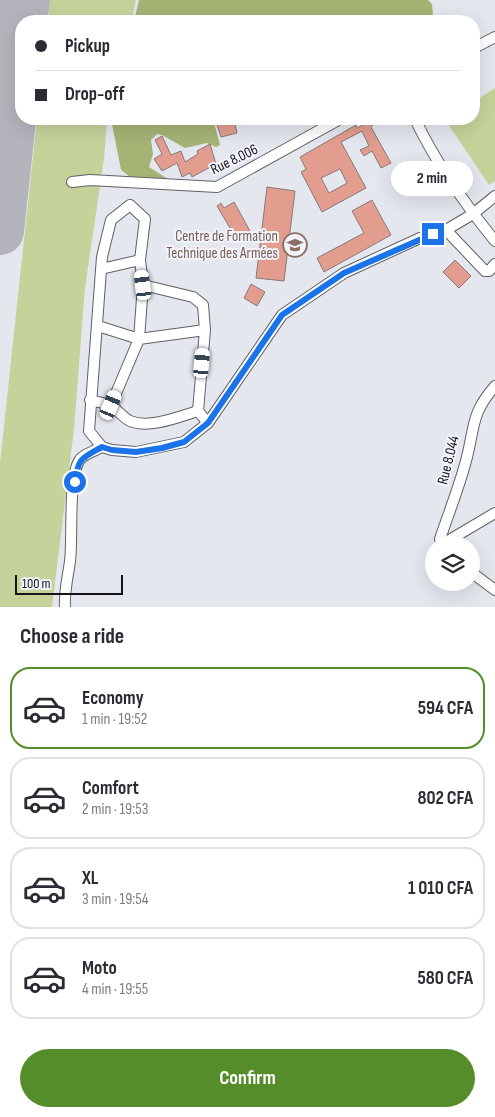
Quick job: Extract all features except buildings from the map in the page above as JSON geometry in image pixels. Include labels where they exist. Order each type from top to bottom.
[{"type":"street","points":[[480,45],[495,37]]},
{"type":"street","name":"Rue 8.006","points":[[72,182],[90,180],[218,187],[329,125]]},
{"type":"street","points":[[418,125],[432,153],[473,214],[495,241]]},
{"type":"street","points":[[111,405],[139,339],[143,285],[140,260],[145,218],[130,205],[111,220],[101,269],[89,431],[102,447],[112,450],[136,452],[184,442],[208,423],[282,315],[344,273],[420,238],[446,230],[473,214],[495,196]]},
{"type":"street","points":[[446,230],[485,271],[489,271],[495,264]]},
{"type":"street","points":[[101,269],[140,260]]},
{"type":"street","points":[[143,285],[192,297],[202,305],[205,330],[198,411],[208,423]]},
{"type":"street","points":[[98,326],[139,339],[205,330]]},
{"type":"street","name":"Rue 8.044","points":[[441,536],[467,456],[471,431],[479,408],[495,386]]},
{"type":"street","points":[[90,400],[111,405],[130,421],[164,421],[198,411]]},
{"type":"street","points":[[65,607],[76,468],[83,457],[102,447]]},
{"type":"street","points":[[457,536],[495,513]]},
{"type":"street","points":[[480,579],[495,590]]},
{"type":"green space","points":[[50,0],[136,0],[132,15],[49,15]]},
{"type":"green space","points":[[139,0],[428,0],[432,4],[433,14],[432,15],[135,15]]},
{"type":"green space","points":[[495,88],[495,181],[489,185],[449,125],[480,125],[480,98]]},
{"type":"green space","points":[[36,125],[107,125],[104,159],[85,288],[74,429],[52,607],[0,607],[0,463]]},
{"type":"green space","points":[[112,125],[215,125],[220,145],[216,147],[207,143],[185,148],[157,134],[151,140],[153,154],[149,167],[171,181],[138,183],[121,170]]},
{"type":"taxiway","points":[[3,0],[15,19]]},
{"type":"taxiway","points":[[27,15],[38,0]]},
{"type":"runway","points":[[24,15],[26,0]]},
{"type":"runway","points":[[0,231],[15,92]]},
{"type":"place","name":"Centre de Formation Technique des Armées","points":[[295,245]]},
{"type":"route","points":[[75,482],[76,468],[79,462],[83,457],[102,447],[112,450],[136,452],[184,442],[208,423],[228,391],[282,315],[344,273],[420,238],[433,234]]}]
